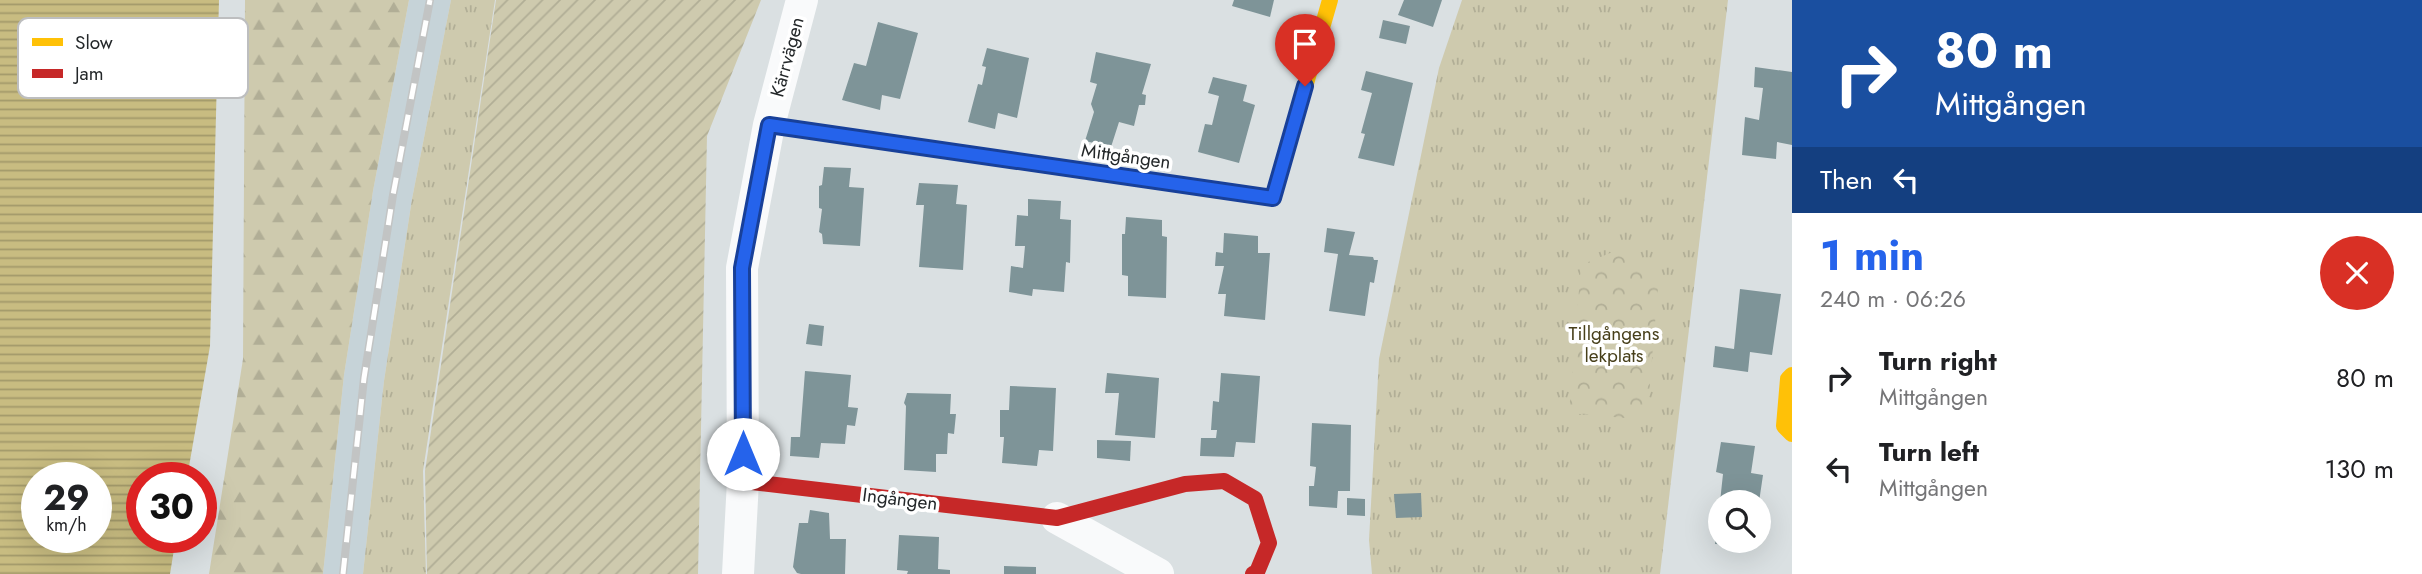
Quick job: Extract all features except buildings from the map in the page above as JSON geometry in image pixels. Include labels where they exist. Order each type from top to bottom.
[{"type":"street","name":"Kärrvägen","points":[[738,574],[743,481],[742,268],[769,125],[802,0]]},
{"type":"street","name":"Mittgången","points":[[769,125],[1273,198],[1330,0]]},
{"type":"street","points":[[1792,375],[1788,380],[1784,426],[1792,434]]},
{"type":"street","name":"Ingången","points":[[743,481],[1057,518],[1185,484],[1224,481],[1255,499],[1259,510],[1269,543],[1254,574]]},
{"type":"street","name":"Ingången","points":[[1057,518],[1158,574]]},
{"type":"shaded area","points":[[0,0],[219,0],[219,18],[18,18],[18,98],[216,98],[210,346],[190,462],[126,462],[126,553],[173,553],[170,574],[0,574]]},
{"type":"shaded area","points":[[409,0],[451,0],[412,199],[384,381],[363,574],[323,574],[344,375],[373,191]]},
{"type":"green space","points":[[245,0],[409,0],[373,191],[344,375],[323,574],[209,574],[212,553],[217,553],[217,523],[243,359],[244,98],[248,98],[248,18],[245,18]]},
{"type":"green space","points":[[451,0],[495,0],[423,471],[426,574],[363,574],[384,381],[412,199]]},
{"type":"green space","points":[[496,0],[761,0],[707,136],[698,574],[427,574],[425,471]]},
{"type":"green space","points":[[1462,0],[1728,0],[1660,574],[1372,574],[1369,540],[1379,359],[1439,68]]},
{"type":"green space","name":"Tillgångens lekplats","points":[[1615,251],[1659,275],[1647,420],[1569,413],[1581,265]]},
{"type":"railway","points":[[343,574],[364,378],[393,195],[430,0]]},
{"type":"traffic: slow","points":[[1252,195],[1273,198],[1330,0]]},
{"type":"traffic: slow","points":[[1792,375],[1788,379],[1784,426],[1792,434]]},
{"type":"traffic: jam","points":[[769,125],[1252,195]]},
{"type":"traffic: jam","points":[[743,481],[1057,518],[1185,484],[1224,481],[1255,499],[1269,543],[1257,572],[1253,574]]},
{"type":"route","points":[[743,454],[742,268],[769,125],[1273,198],[1305,86]]}]
